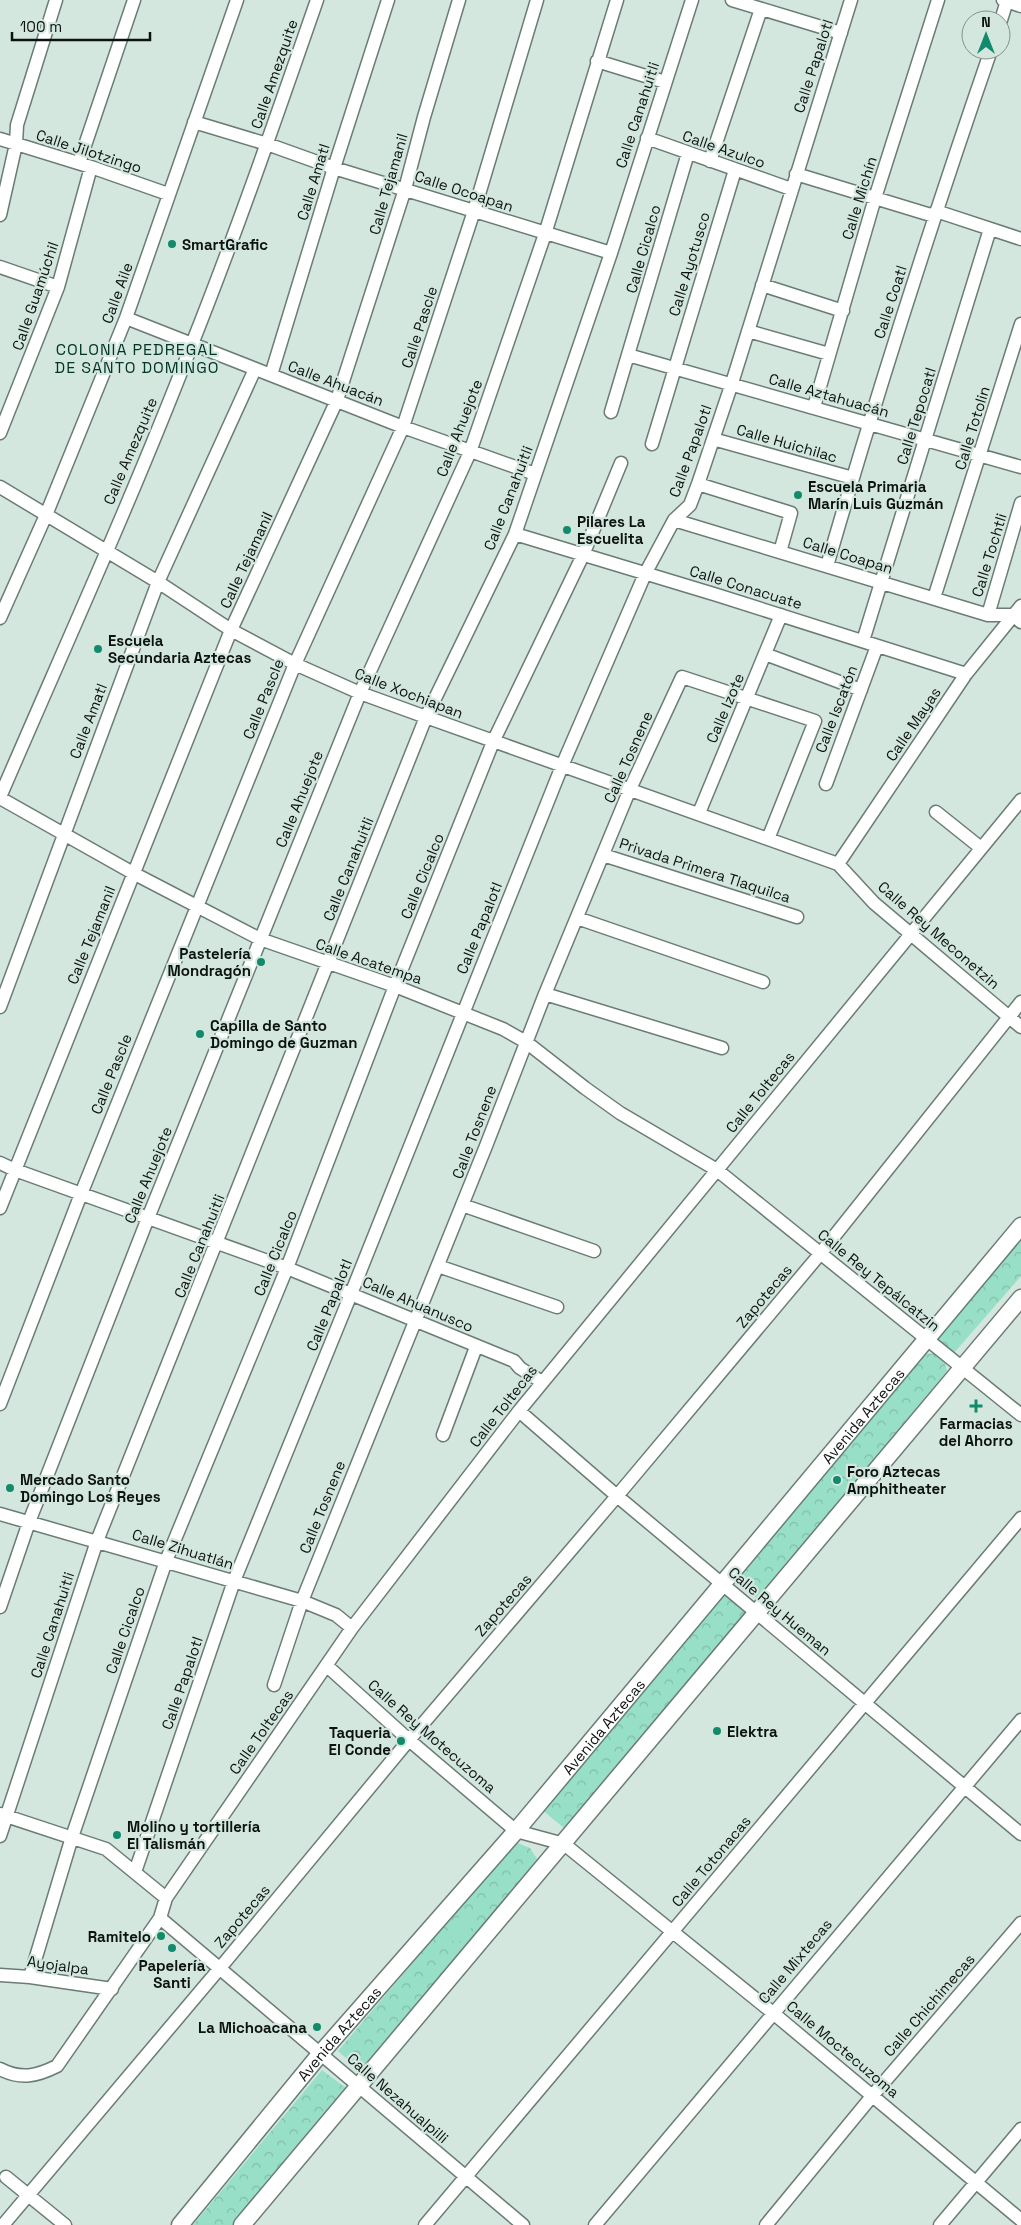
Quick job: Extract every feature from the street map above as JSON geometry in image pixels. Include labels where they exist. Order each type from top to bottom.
[{"type":"main road","name":"Avenida Aztecas","points":[[180,2225],[321,2053],[516,1831],[1021,1226]]},
{"type":"main road","points":[[242,2225],[357,2086],[758,1614],[1021,1298]]},
{"type":"street","points":[[0,215],[16,144],[17,125],[56,0]]},
{"type":"street","name":"Calle Guamúchil","points":[[0,433],[58,287],[85,165],[134,0]]},
{"type":"street","name":"Calle Aile","points":[[0,618],[46,515],[126,318],[237,0]]},
{"type":"street","name":"Calle Amezquite","points":[[0,798],[192,345],[267,144],[317,0]]},
{"type":"street","name":"Calle Amatl","points":[[272,375],[334,168],[388,0]]},
{"type":"street","name":"Calle Tejamanil","points":[[0,1208],[231,630],[337,400],[405,189],[424,117],[459,0]]},
{"type":"street","name":"Calle Pascle","points":[[0,1404],[81,1194],[295,664],[403,427],[474,211],[537,0]]},
{"type":"street","name":"Calle Ahuejote","points":[[0,1607],[29,1522],[148,1218],[360,693],[470,452],[545,234],[617,0]]},
{"type":"street","name":"Calle Canahuitli","points":[[0,1836],[3,1815],[97,1541],[426,718],[515,534],[611,253],[692,0]]},
{"type":"street","points":[[732,0],[841,33]]},
{"type":"street","name":"Calle Papalotl","points":[[135,1872],[234,1582],[351,1294],[462,1012],[562,766],[645,574],[674,520],[690,505],[732,383],[851,0]]},
{"type":"street","name":"Calle Michín","points":[[814,407],[875,198],[938,0]]},
{"type":"street","points":[[1005,1],[1021,6]]},
{"type":"street","points":[[710,161],[761,9]]},
{"type":"street","name":"Calle Coatl","points":[[827,566],[868,423],[935,213],[988,60]]},
{"type":"street","points":[[598,61],[666,82]]},
{"type":"street","name":"Calle Ocoapan","points":[[194,122],[267,144],[334,168],[611,253]]},
{"type":"street","name":"Calle Azulco","points":[[647,138],[791,189]]},
{"type":"street","name":"Calle Jilotzingo","points":[[0,139],[85,165],[168,194]]},
{"type":"street","name":"Calle Cicalco","points":[[611,412],[688,153]]},
{"type":"street","name":"Calle Ayotusco","points":[[652,444],[735,170]]},
{"type":"street","points":[[796,174],[875,198],[990,228],[1021,239]]},
{"type":"street","name":"Calle Tepocatl","points":[[863,641],[990,228]]},
{"type":"street","points":[[0,266],[58,287]]},
{"type":"street","points":[[762,285],[843,311]]},
{"type":"street","name":"Calle Ahuacán","points":[[126,318],[403,427],[535,474]]},
{"type":"street","name":"Calle Totolin","points":[[934,598],[1021,324]]},
{"type":"street","points":[[748,331],[829,354]]},
{"type":"street","name":"Calle Aztahuacán","points":[[628,355],[732,383],[1021,467]]},
{"type":"street","name":"Calle Amatl","points":[[0,1007],[158,582],[255,369]]},
{"type":"street","name":"Calle Huichilac","points":[[713,439],[852,478]]},
{"type":"street","name":"Calle Cicalco","points":[[30,1977],[72,1837],[166,1561],[287,1268],[395,986],[493,742],[583,554],[621,463]]},
{"type":"street","points":[[698,484],[791,513],[780,552]]},
{"type":"street","name":"Calle Xochiapan","points":[[0,487],[158,582],[231,630],[295,664],[360,693],[426,718],[699,813],[838,864]]},
{"type":"street","name":"Calle Tochtli","points":[[988,616],[1018,526],[1021,503]]},
{"type":"street","name":"Calle Coapan","points":[[674,520],[988,616],[1018,614]]},
{"type":"street","name":"Calle Conacuate","points":[[515,534],[781,615],[966,674]]},
{"type":"street","name":"Calle Mayas","points":[[838,864],[966,674],[1018,614]]},
{"type":"street","name":"Calle Izote","points":[[699,813],[781,615]]},
{"type":"street","name":"Calle Iscatón","points":[[826,784],[878,646]]},
{"type":"street","points":[[765,654],[861,690]]},
{"type":"street","name":"Calle Tosnene","points":[[274,1685],[302,1601],[414,1321],[438,1266],[545,994],[630,789],[682,677],[746,697]]},
{"type":"street","points":[[746,697],[815,721],[768,839]]},
{"type":"street","name":"Calle Acatempa","points":[[0,798],[133,873],[260,939],[327,964],[395,986],[502,1029],[526,1042],[620,1113],[717,1170]]},
{"type":"street","name":"Calle Toltecas","points":[[0,2069],[16,2075],[32,2076],[42,2074],[57,2066],[160,1918],[166,1898],[352,1628],[542,1382],[1021,800]]},
{"type":"street","points":[[936,812],[981,848]]},
{"type":"street","name":"Privada Primera Tlaquilca","points":[[603,855],[797,917]]},
{"type":"street","name":"Calle Rey Meconetzin","points":[[838,864],[874,903],[1021,1027]]},
{"type":"street","points":[[577,918],[763,982]]},
{"type":"street","points":[[545,994],[722,1048]]},
{"type":"street","name":"Zapotecas","points":[[3,2225],[220,1968],[408,1740],[618,1496],[820,1254],[1021,1002]]},
{"type":"street","name":"Calle Ahuanusco","points":[[0,1163],[14,1170],[287,1268],[514,1361],[520,1368],[542,1382]]},
{"type":"street","name":"Calle Rey Tepálcatzin","points":[[717,1170],[1021,1415]]},
{"type":"street","points":[[462,1205],[594,1251]]},
{"type":"street","points":[[438,1266],[557,1307]]},
{"type":"street","points":[[443,1436],[476,1347]]},
{"type":"street","name":"Calle Rey Hueman","points":[[519,1411],[1021,1834]]},
{"type":"street","name":"Calle Zihuatlán","points":[[0,1514],[302,1601],[336,1616],[352,1628]]},
{"type":"street","name":"Calle Totonacas","points":[[425,2225],[1021,1518]]},
{"type":"street","name":"Calle Rey Motecuzoma","points":[[327,1666],[408,1740],[516,1831]]},
{"type":"street","name":"Calle Mixtecas","points":[[595,2225],[1021,1720]]},
{"type":"street","points":[[3,1815],[106,1849],[166,1898]]},
{"type":"street","name":"Calle Moctecuzoma","points":[[516,1831],[564,1844],[773,2012],[1021,2220]]},
{"type":"street","name":"Calle Nezahualpilli","points":[[160,1918],[523,2225]]},
{"type":"street","name":"Calle Chichimecas","points":[[766,2225],[873,2095],[1021,1922]]},
{"type":"street","name":"Ayojalpa","points":[[0,1975],[30,1977],[112,1989]]},
{"type":"street","points":[[940,2225],[1021,2129]]},
{"type":"street","points":[[6,2176],[65,2225]]},
{"type":"green space","points":[[1021,1238],[1021,1276],[953,1354],[933,1343]]},
{"type":"green space","points":[[942,1353],[947,1371],[760,1601],[734,1580],[924,1354]]},
{"type":"green space","points":[[725,1591],[751,1614],[564,1828],[541,1809]]},
{"type":"green space","points":[[515,1842],[530,1848],[539,1862],[361,2071],[338,2051]]},
{"type":"green space","points":[[464,1912],[477,1921],[457,1944],[444,1934]]},
{"type":"green space","points":[[322,2070],[346,2088],[233,2225],[193,2225]]},
{"type":"place","name":"SmartGrafic","points":[[172,244]]},
{"type":"place","name":"Escuela Primaria Marín Luis Guzmán","points":[[798,495]]},
{"type":"place","name":"Pilares La Escuelita","points":[[567,530]]},
{"type":"place","name":"Escuela Secundaria Aztecas","points":[[98,649]]},
{"type":"place","name":"Pastelería Mondragón","points":[[261,962]]},
{"type":"place","name":"Capilla de Santo Domingo de Guzman","points":[[200,1034]]},
{"type":"place","name":"Farmacias del Ahorro","points":[[976,1406]]},
{"type":"place","name":"Foro Aztecas Amphitheater","points":[[837,1480]]},
{"type":"place","name":"Mercado Santo Domingo Los Reyes","points":[[10,1488]]},
{"type":"place","name":"Elektra","points":[[717,1731]]},
{"type":"place","name":"Taqueria El Conde","points":[[401,1741]]},
{"type":"place","name":"Molino y tortillería El Talismán","points":[[117,1835]]},
{"type":"place","name":"Ramitelo","points":[[161,1936]]},
{"type":"place","name":"Papelería Santi","points":[[172,1948]]},
{"type":"place","name":"La Michoacana","points":[[317,2027]]},
{"type":"district","name":"COLONIA PEDREGAL DE SANTO DOMINGO","points":[[137,358]]}]
